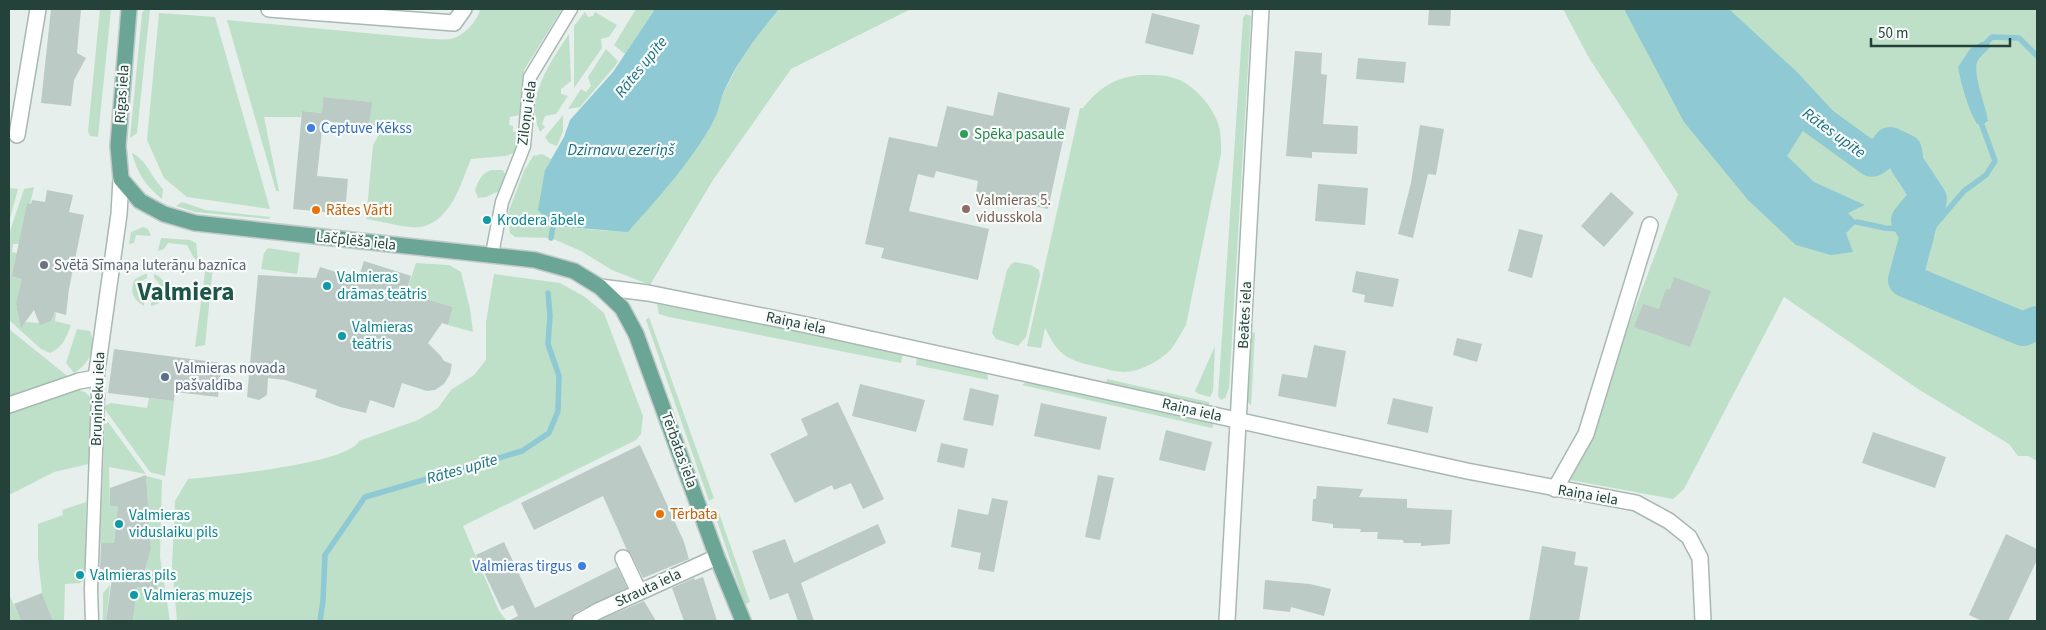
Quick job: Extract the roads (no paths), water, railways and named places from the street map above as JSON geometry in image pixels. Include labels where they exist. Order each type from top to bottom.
[{"type":"main road","name":"Rīgas iela","points":[[121,179],[118,146],[129,9]]},
{"type":"main road","name":"Lāčplēša iela","points":[[121,179],[140,202],[164,214],[195,223],[535,260],[574,271],[600,287]]},
{"type":"main road","name":"Tērbatas iela","points":[[600,287],[622,308],[636,334],[717,556],[744,621]]},
{"type":"street","points":[[17,135],[38,9]]},
{"type":"street","points":[[269,9],[454,23],[464,9]]},
{"type":"street","name":"Ziloņu iela","points":[[492,254],[502,202],[524,146],[530,77],[571,9]]},
{"type":"street","name":"Beātes iela","points":[[1227,621],[1240,420],[1262,9]]},
{"type":"street","name":"Bruņinieku iela","points":[[92,621],[91,589],[98,396],[96,378],[119,214],[121,179]]},
{"type":"street","points":[[1555,489],[1586,434],[1650,225]]},
{"type":"street","name":"Raiņa iela","points":[[600,287],[648,293],[802,324],[1467,471],[1636,503],[1670,520],[1689,537],[1700,558],[1703,621]]},
{"type":"street","points":[[9,405],[79,381],[96,378]]},
{"type":"street","name":"Strauta iela","points":[[580,621],[717,556]]},
{"type":"street","points":[[623,558],[639,592]]},
{"type":"water","name":"Dzirnavu ezeriņš","points":[[655,9],[779,9],[742,58],[724,91],[716,117],[696,150],[628,232],[553,226],[538,210],[545,170],[564,137],[570,120],[613,72]]},
{"type":"water","points":[[1624,9],[1729,9],[1797,72],[1836,114],[1843,140],[1828,140],[1806,126],[1787,156],[1814,182],[1865,205],[1848,213],[1857,222],[1846,233],[1853,252],[1831,255],[1796,245],[1748,200],[1684,122]]},
{"type":"water","points":[[1981,42],[1988,42],[1990,47],[1978,60],[1976,68],[1988,121],[1983,124],[1977,124],[1965,96],[1958,67],[1970,49]]},
{"type":"waterway","points":[[1983,46],[1992,37],[2019,38],[2037,56]]},
{"type":"waterway","name":"Rātes upīte","points":[[1807,113],[1872,160],[1884,152],[1890,144],[1905,151],[1907,164],[1930,199],[1928,209],[1916,210],[1908,220],[1917,235],[1905,280],[2023,329],[2037,323]]},
{"type":"waterway","points":[[1926,254],[1934,226],[1964,191],[1986,175],[1995,161],[1979,117]]},
{"type":"waterway","points":[[1930,199],[1942,216]]},
{"type":"waterway","points":[[1917,235],[1923,238],[1927,233],[1926,220],[1940,219]]},
{"type":"waterway","points":[[1857,222],[1900,229],[1908,220]]},
{"type":"waterway","name":"Rātes upīte","points":[[551,238],[553,226]]},
{"type":"waterway","name":"Rātes upīte","points":[[320,621],[325,555],[365,497],[522,451],[549,433],[558,411],[559,376],[548,344],[550,316],[548,293]]},
{"type":"place","name":"Ceptuve Kēkss","points":[[311,128]]},
{"type":"place","name":"Spēka pasaule","points":[[964,134]]},
{"type":"place","name":"Valmieras 5. vidusskola","points":[[966,209]]},
{"type":"place","name":"Rātes Vārti","points":[[316,210]]},
{"type":"place","name":"Krodera ābele","points":[[487,220]]},
{"type":"place","name":"Svētā Sīmaņa luterāņu baznīca","points":[[44,265]]},
{"type":"place","name":"Valmieras drāmas teātris","points":[[327,286]]},
{"type":"place","name":"Valmieras teātris","points":[[342,336]]},
{"type":"place","name":"Valmieras novada pašvaldība","points":[[165,377]]},
{"type":"place","name":"Tērbata","points":[[660,514]]},
{"type":"place","name":"Valmieras viduslaiku pils","points":[[119,524]]},
{"type":"place","name":"Valmieras tirgus","points":[[582,566]]},
{"type":"place","name":"Valmieras pils","points":[[80,575]]},
{"type":"place","name":"Valmieras muzejs","points":[[134,595]]},
{"type":"district","name":"Valmiera","points":[[186,292]]}]
